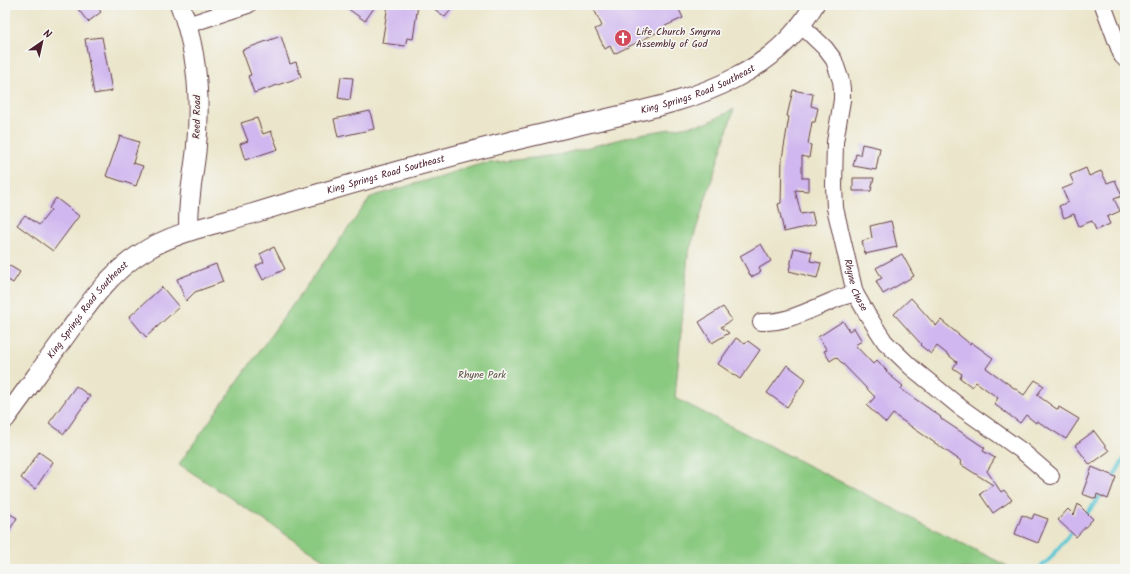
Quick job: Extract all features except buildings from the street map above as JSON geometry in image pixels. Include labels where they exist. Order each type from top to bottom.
[{"type":"street","name":"Reed Road","points":[[180,5],[187,25],[196,75],[198,100],[196,151],[188,218],[189,231]]},
{"type":"street","points":[[187,25],[248,5]]},
{"type":"street","name":"King Springs Road Southeast","points":[[5,419],[88,305],[117,271],[152,246],[189,231],[437,160],[644,110],[720,86],[758,66],[781,48],[801,25],[814,5]]},
{"type":"street","points":[[1103,5],[1122,56],[1125,60]]},
{"type":"street","name":"Rhyne Chase","points":[[801,25],[825,48],[834,60],[842,85],[842,100],[835,142],[834,185],[836,215],[856,293],[885,342],[911,367],[960,407],[1022,451],[1051,476]]},
{"type":"street","points":[[761,322],[773,322],[790,318],[833,300],[856,293]]},
{"type":"green space","name":"Rhyne Park","points":[[734,109],[688,255],[675,398],[1013,569],[338,569],[179,464],[371,197],[481,164],[558,155],[640,134],[707,123]]},
{"type":"waterway","points":[[1112,479],[1125,457]]},
{"type":"waterway","points":[[1085,516],[1104,491]]},
{"type":"waterway","points":[[1038,569],[1048,561],[1074,529]]},
{"type":"place","name":"Life Church Smyrna Assembly of God","points":[[623,38]]}]
